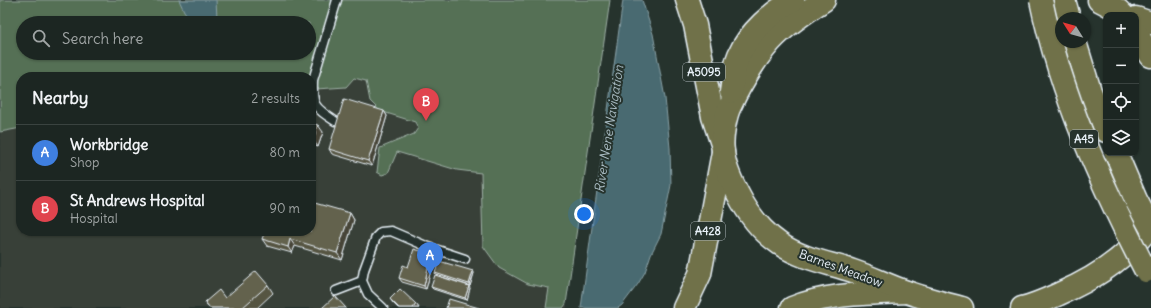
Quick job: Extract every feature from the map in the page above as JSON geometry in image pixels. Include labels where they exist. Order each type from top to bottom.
[{"type":"main road","name":"A5095","points":[[687,0],[695,25],[713,118],[722,148]]},
{"type":"main road","points":[[730,105],[733,74],[739,54],[750,37],[762,24],[783,6],[793,0]]},
{"type":"main road","name":"Barnes Meadow","points":[[824,0],[796,19],[775,37],[763,50],[730,105],[725,123],[722,148],[725,165],[735,188],[746,211],[760,228],[780,244],[802,256],[854,271],[906,292],[962,308]]},
{"type":"main road","name":"A45","points":[[1041,0],[1060,74],[1088,150],[1119,218],[1148,275]]},
{"type":"main road","points":[[1064,0],[1067,12]]},
{"type":"main road","points":[[1099,0],[1123,12]]},
{"type":"main road","points":[[1139,18],[1151,23]]},
{"type":"main road","points":[[1139,38],[1151,56]]},
{"type":"main road","name":"A45","points":[[1077,48],[1090,91],[1103,124]]},
{"type":"main road","name":"A428","points":[[684,308],[700,274],[722,148]]},
{"type":"main road","points":[[1117,156],[1136,200],[1151,228]]},
{"type":"main road","points":[[1022,308],[1050,298],[1080,284],[1112,265],[1130,249],[1151,224]]},
{"type":"main road","points":[[792,308],[839,295],[906,292]]},
{"type":"lane","points":[[314,72],[337,0]]},
{"type":"lane","points":[[316,107],[335,120]]},
{"type":"lane","points":[[383,308],[368,294],[362,281],[364,270],[376,238],[381,232],[391,231],[465,259]]},
{"type":"lane","points":[[336,291],[362,281]]},
{"type":"shaded area","points":[[0,0],[556,0],[539,164],[567,308],[0,308]]},
{"type":"green space","points":[[0,0],[610,0],[566,304],[563,308],[546,308],[549,288],[528,284],[499,268],[483,246],[481,173],[457,170],[397,152],[388,173],[382,175],[377,172],[380,148],[414,134],[418,128],[415,122],[380,111],[370,101],[366,81],[354,78],[346,87],[316,89],[316,72],[16,72],[16,129],[0,132]]},
{"type":"water","points":[[179,0],[216,0],[217,16],[188,16]]},
{"type":"water","name":"River Nene Navigation","points":[[623,0],[642,0],[653,34],[665,98],[670,148],[671,185],[661,234],[651,254],[645,272],[638,284],[618,308],[581,308]]},
{"type":"building","points":[[344,99],[384,111],[368,161],[329,149]]},
{"type":"building","points":[[316,203],[350,213],[337,253],[290,239],[288,247],[262,239],[263,236],[316,236]]},
{"type":"building","points":[[414,249],[431,254],[424,286],[399,278],[403,265],[408,267]]},
{"type":"building","points":[[439,261],[473,271],[469,284],[435,273]]},
{"type":"building","points":[[256,271],[268,285],[242,308],[210,308],[205,302],[219,290],[225,298]]},
{"type":"building","points":[[435,275],[469,286],[465,298],[431,287]]},
{"type":"building","points":[[400,289],[416,304],[413,308],[399,308],[390,299]]},
{"type":"building","points":[[335,296],[346,308],[322,308]]},
{"type":"building","points":[[449,299],[479,308],[446,308]]},
{"type":"place","name":"St Andrews Hospital","points":[[426,121]]},
{"type":"place","name":"Workbridge","points":[[430,275]]}]
